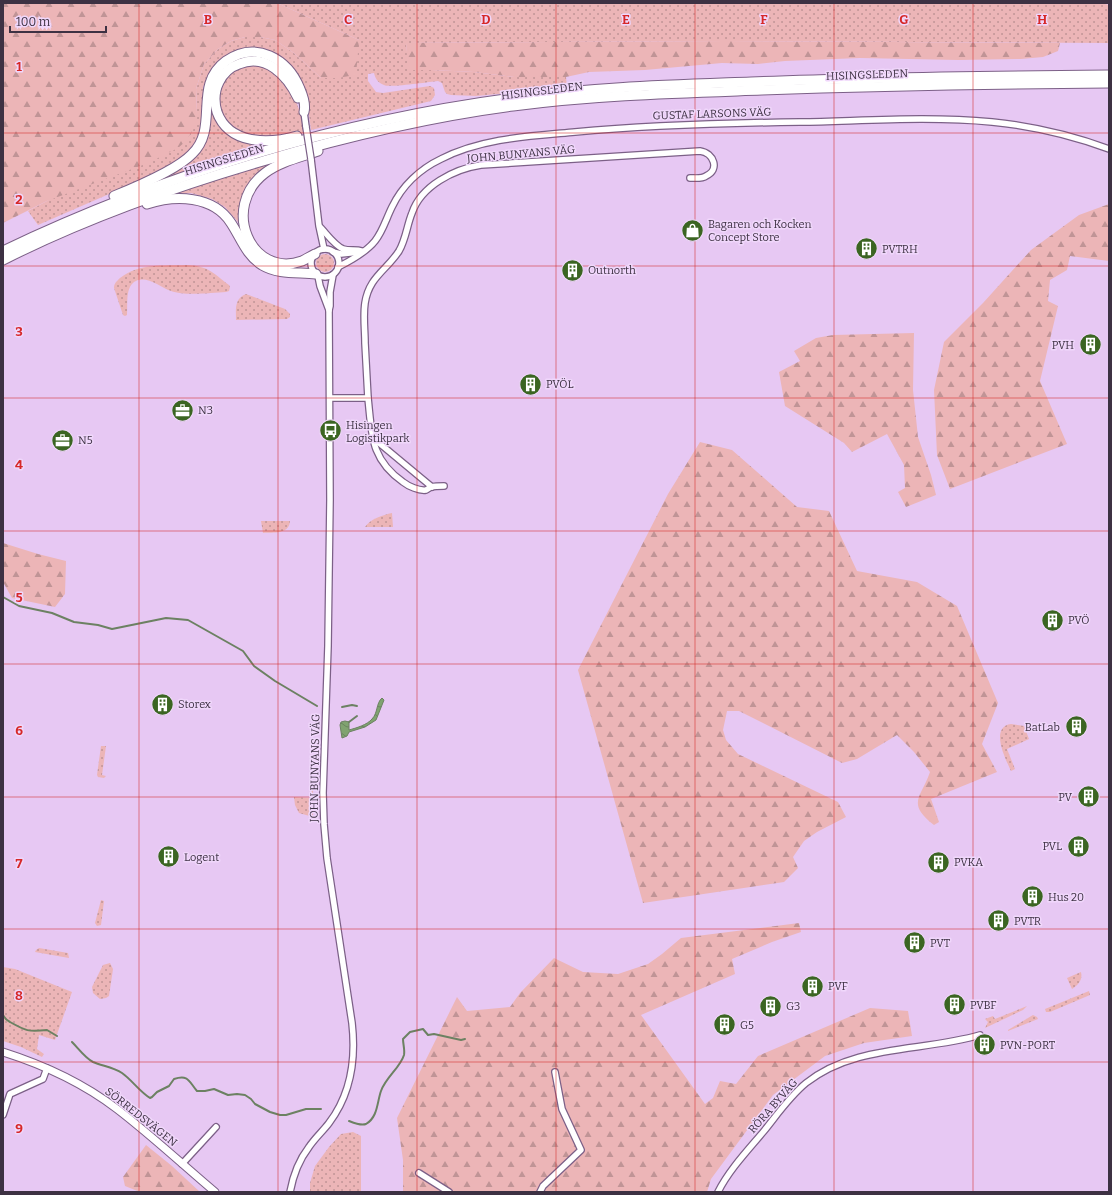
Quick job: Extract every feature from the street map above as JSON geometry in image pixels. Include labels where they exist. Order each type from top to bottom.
[{"type":"highway","points":[[56,226],[60,219],[147,181],[190,157],[199,146],[205,131],[207,92],[212,78],[221,65],[234,56],[248,53],[258,53],[273,57],[284,64],[291,72],[298,85],[306,106],[304,112]]},
{"type":"highway","points":[[304,112],[292,88],[284,77],[273,66],[260,62],[245,62],[232,67],[220,80],[216,90],[215,103],[220,118],[229,129],[244,138],[269,141],[288,139],[320,130],[332,132]]},
{"type":"highway","name":"HISINGSLEDEN","points":[[3,251],[56,226],[136,193],[260,153],[332,132],[455,107],[511,98],[595,89],[823,79],[1109,75]]},
{"type":"highway","name":"HISINGSLEDEN","points":[[3,260],[44,240],[114,211],[199,180],[377,130],[420,121],[494,109],[608,96],[858,87],[1109,83]]},
{"type":"highway","points":[[315,254],[301,261],[281,263],[270,260],[260,254],[250,243],[243,225],[242,212],[248,193],[255,182],[264,173],[272,168],[328,148],[370,138],[377,130]]},
{"type":"highway","points":[[114,211],[121,214],[169,199],[183,198],[197,201],[217,209],[227,218],[247,251],[260,264],[281,272],[317,275]]},
{"type":"street","points":[[304,112],[319,226],[324,249]]},
{"type":"street","name":"GUSTAF LARSONS VÄG","points":[[338,268],[357,257],[376,239],[382,230],[400,192],[410,180],[422,170],[442,158],[464,150],[489,143],[521,138],[590,131],[670,126],[774,122],[942,120],[982,121],[1025,127],[1066,136],[1109,149]]},
{"type":"street","name":"JOHN BUNYANS VÄG","points":[[444,486],[432,487],[425,490],[405,484],[392,474],[383,464],[377,455],[373,438],[368,398],[364,313],[367,297],[375,278],[390,263],[402,246],[411,214],[416,203],[426,191],[436,183],[467,168],[481,166],[700,151],[710,155],[713,161],[713,166],[710,173],[704,177],[690,178]]},
{"type":"street","points":[[319,226],[343,249],[357,249],[362,251]]},
{"type":"street","points":[[332,252],[338,259],[338,268],[333,274],[324,277],[317,275],[312,269],[312,258],[315,254],[324,249],[341,254],[362,251]]},
{"type":"street","name":"JOHN BUNYANS VÄG","points":[[290,1192],[293,1179],[303,1155],[330,1122],[341,1102],[351,1073],[354,1049],[350,1011],[327,858],[323,793],[328,646],[330,500],[329,310],[333,274]]},
{"type":"street","name":"JOHN BUNYANS VÄG","points":[[317,275],[329,310]]},
{"type":"street","points":[[330,398],[368,398]]},
{"type":"street","points":[[373,438],[432,487]]},
{"type":"street","name":"RÖRA BYVÄG","points":[[718,1192],[729,1174],[784,1106],[798,1091],[817,1076],[834,1066],[858,1057],[914,1047],[954,1042],[980,1036]]},
{"type":"street","name":"SÖRREDSVÄGEN","points":[[3,1052],[30,1060],[47,1068],[79,1084],[117,1109],[215,1192]]},
{"type":"street","points":[[3,1115],[10,1094],[43,1079],[47,1068]]},
{"type":"street","points":[[540,1192],[543,1186],[581,1150],[562,1109],[555,1072]]},
{"type":"street","points":[[182,1164],[216,1127]]},
{"type":"street","points":[[419,1173],[449,1192]]},
{"type":"green space","points":[[3,3],[277,3],[359,40],[356,75],[337,78],[321,78],[294,53],[275,40],[260,37],[245,37],[231,41],[218,49],[204,64],[196,89],[197,113],[194,128],[186,141],[178,148],[148,163],[47,201],[3,223]]},
{"type":"green space","points":[[277,3],[1101,3],[1109,5],[1109,43],[726,41],[406,43],[409,70],[474,72],[514,77],[566,77],[567,87],[476,96],[451,95],[445,92],[442,83],[438,81],[388,86],[378,82],[374,73],[368,74],[368,81],[376,92],[383,93],[430,86],[434,88],[435,95],[431,101],[311,130],[307,99],[294,69],[276,53],[248,48],[216,64],[211,71],[203,87],[203,123],[200,136],[186,156],[139,181],[38,225],[28,211],[197,113],[196,89],[204,64],[218,49],[231,41],[245,37],[260,37],[275,40],[294,53],[321,78],[359,40]]},
{"type":"green space","points":[[726,41],[1060,43],[1058,51],[1043,57],[1021,59],[958,60],[860,58],[785,61],[758,64],[722,63],[645,70],[589,72],[566,77],[514,77],[474,72],[408,70],[406,43]]},
{"type":"green space","points":[[242,65],[260,65],[276,73],[294,96],[301,115],[304,133],[261,138],[237,132],[223,118],[217,102],[221,83],[226,76]]},
{"type":"green space","points":[[209,99],[223,127],[274,144],[153,183],[194,157]]},
{"type":"green space","points":[[277,160],[253,179],[244,191],[239,209],[238,222],[225,207],[212,199],[191,193],[169,195]]},
{"type":"green space","points":[[1109,204],[1109,261],[1070,256],[1067,270],[1050,280],[1048,301],[1058,306],[1040,381],[1067,444],[950,489],[937,455],[934,390],[944,342],[983,303],[1031,250],[1079,215]]},
{"type":"green space","points":[[325,254],[331,257],[334,263],[331,269],[325,272],[319,269],[316,263],[319,257]]},
{"type":"green space","points":[[186,265],[209,270],[229,285],[229,291],[190,294],[176,293],[148,280],[138,280],[131,285],[129,289],[127,315],[123,315],[114,288],[115,283],[120,278],[135,270],[152,266]]},
{"type":"green space","points":[[246,294],[285,309],[290,314],[290,317],[287,319],[236,320],[236,305],[239,299]]},
{"type":"green space","points":[[914,333],[913,390],[918,437],[936,495],[906,507],[898,492],[905,488],[904,465],[887,434],[852,452],[844,443],[785,406],[779,372],[800,361],[794,351],[816,338],[833,335]]},
{"type":"green space","points":[[700,442],[732,450],[797,507],[829,511],[857,571],[917,582],[957,606],[998,703],[982,744],[997,772],[931,799],[939,822],[934,825],[920,811],[918,805],[920,794],[930,772],[914,752],[897,735],[857,759],[842,763],[739,711],[727,711],[723,730],[726,740],[738,754],[838,802],[846,817],[817,832],[804,841],[793,857],[798,868],[784,882],[643,903],[578,670],[668,494]]},
{"type":"green space","points":[[392,513],[393,527],[365,527],[373,520]]},
{"type":"green space","points":[[261,521],[290,521],[287,529],[284,531],[263,533]]},
{"type":"green space","points":[[3,543],[66,561],[65,594],[55,607],[12,598],[3,582]]},
{"type":"green space","points":[[1011,724],[1024,726],[1029,739],[1007,749],[1015,769],[1011,771],[1003,752],[1000,737],[1004,726]]},
{"type":"green space","points":[[101,746],[106,746],[102,775],[106,776],[104,778],[98,777],[97,775]]},
{"type":"green space","points":[[312,783],[313,817],[299,813],[295,805],[294,797],[310,798]]},
{"type":"green space","points":[[101,900],[104,901],[101,925],[97,926],[95,923]]},
{"type":"green space","points":[[799,923],[801,932],[772,942],[732,959],[735,974],[641,1015],[705,1104],[713,1098],[720,1081],[736,1084],[758,1056],[870,1008],[908,1011],[912,1036],[864,1043],[825,1056],[773,1095],[711,1179],[707,1192],[403,1192],[403,1160],[397,1118],[457,997],[467,1011],[510,1007],[520,993],[554,958],[583,972],[618,974],[648,964],[681,938]]},
{"type":"green space","points":[[39,948],[68,953],[69,958],[35,952]]},
{"type":"green space","points":[[110,963],[113,969],[109,996],[100,999],[93,993],[92,987],[103,965]]},
{"type":"green space","points":[[3,967],[15,969],[72,992],[55,1040],[39,1035],[37,1049],[44,1054],[42,1057],[21,1047],[3,1041]]},
{"type":"green space","points":[[1081,972],[1080,982],[1072,989],[1067,978]]},
{"type":"green space","points":[[1089,991],[1090,995],[1050,1012],[1046,1012],[1045,1009]]},
{"type":"green space","points":[[1027,1006],[1023,1010],[985,1028],[988,1022],[985,1019],[993,1016],[995,1019]]},
{"type":"green space","points":[[1033,1015],[1038,1019],[1008,1031],[1008,1030]]},
{"type":"green space","points":[[353,1132],[361,1136],[361,1192],[310,1192],[310,1183],[315,1166],[341,1134]]},
{"type":"green space","points":[[146,1145],[172,1166],[200,1192],[140,1192],[125,1186],[123,1177]]},
{"type":"water","points":[[382,698],[384,700],[376,720],[365,727],[349,732],[347,736],[342,738],[341,722],[349,722],[349,730],[367,723],[374,717]]},
{"type":"waterway","points":[[3,597],[19,606],[52,613],[74,622],[98,625],[112,629],[166,618],[188,620],[243,651],[254,666],[275,681],[317,706]]},
{"type":"waterway","points":[[342,707],[352,705],[357,706]]},
{"type":"waterway","points":[[349,722],[357,716]]},
{"type":"waterway","points":[[3,1015],[8,1021],[24,1029],[31,1031],[47,1030],[57,1036]]},
{"type":"waterway","points":[[349,1121],[364,1125],[373,1117],[383,1086],[402,1060],[404,1055],[403,1039],[410,1032],[423,1029],[428,1035],[434,1034],[461,1040],[465,1039]]},
{"type":"waterway","points":[[72,1042],[90,1060],[122,1073],[150,1098],[157,1092],[169,1086],[174,1079],[186,1078],[197,1091],[214,1089],[228,1095],[245,1095],[255,1104],[270,1112],[280,1115],[286,1115],[306,1109],[321,1109]]},
{"type":"place","name":"Bagaren och Kocken Concept Store","points":[[693,230]]},
{"type":"place","name":"PVTRH","points":[[866,249]]},
{"type":"place","name":"Outnorth","points":[[573,270]]},
{"type":"place","name":"PVH","points":[[1090,345]]},
{"type":"place","name":"PVÖL","points":[[531,384]]},
{"type":"place","name":"N3","points":[[182,410]]},
{"type":"place","name":"Hisingen Logistikpark","points":[[330,431]]},
{"type":"place","name":"N5","points":[[62,440]]},
{"type":"place","name":"PVÖ","points":[[1052,620]]},
{"type":"place","name":"Storex","points":[[163,704]]},
{"type":"place","name":"BatLab","points":[[1076,727]]},
{"type":"place","name":"PV","points":[[1088,797]]},
{"type":"place","name":"PVL","points":[[1078,846]]},
{"type":"place","name":"Logent","points":[[168,857]]},
{"type":"place","name":"PVKA","points":[[938,862]]},
{"type":"place","name":"Hus 20","points":[[1033,897]]},
{"type":"place","name":"PVTR","points":[[998,921]]},
{"type":"place","name":"PVT","points":[[914,943]]},
{"type":"place","name":"PVF","points":[[812,986]]},
{"type":"place","name":"PVBF","points":[[954,1005]]},
{"type":"place","name":"G3","points":[[771,1006]]},
{"type":"place","name":"G5","points":[[724,1025]]},
{"type":"place","name":"PVN-PORT","points":[[985,1045]]}]
